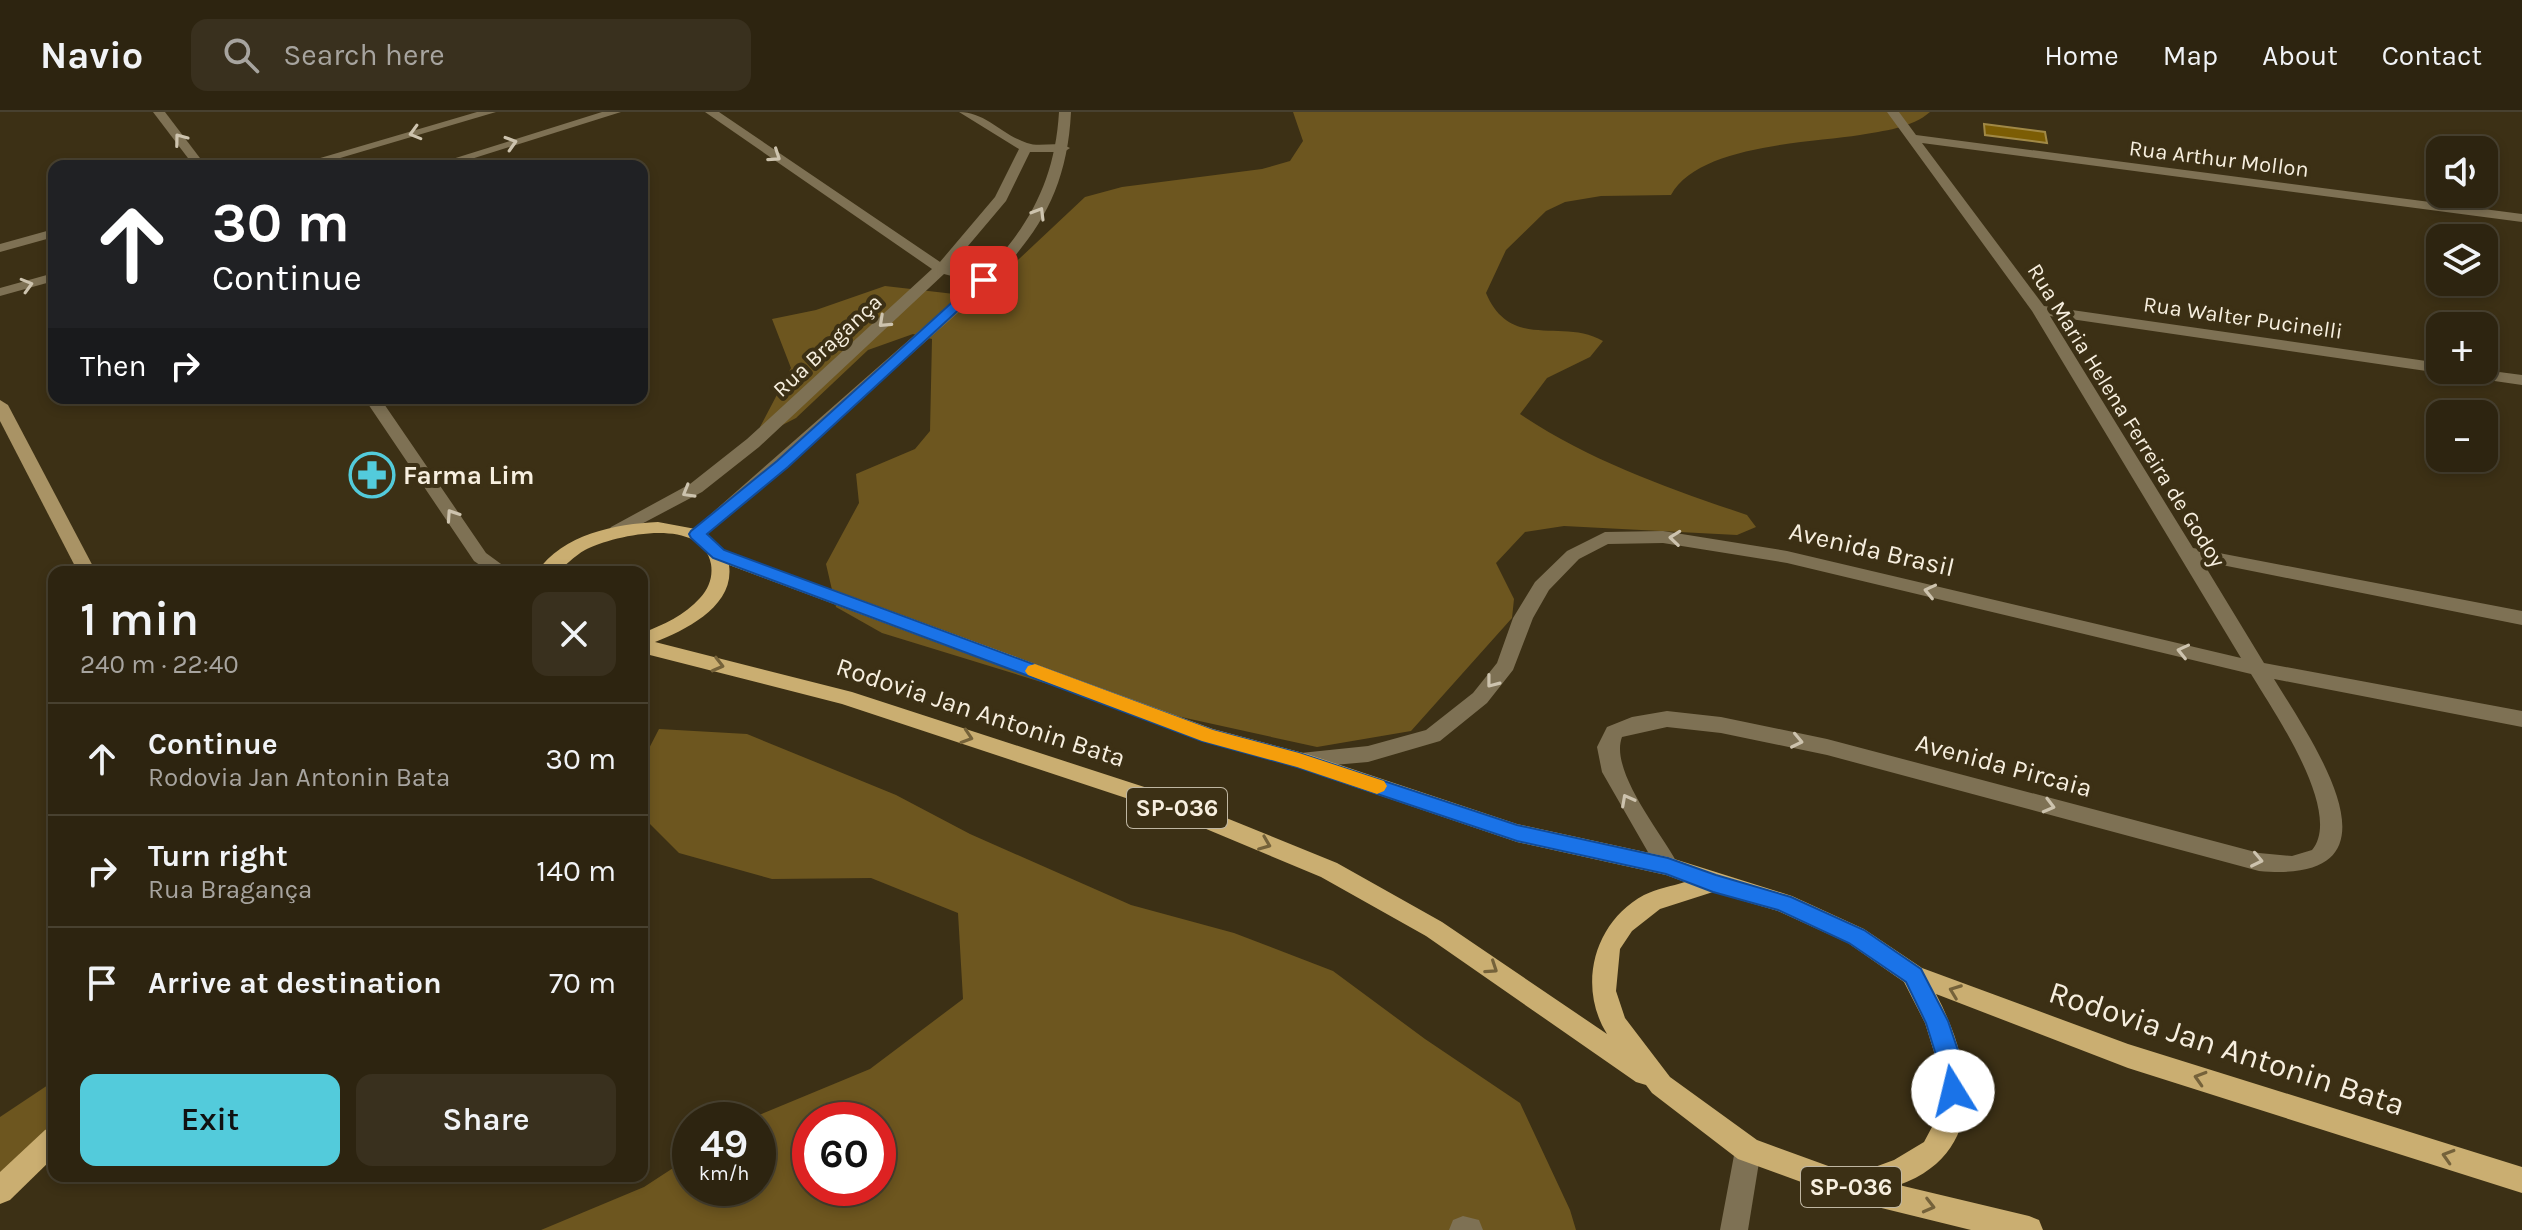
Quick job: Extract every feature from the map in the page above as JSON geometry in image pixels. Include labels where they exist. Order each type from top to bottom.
[{"type":"main road","points":[[0,405],[84,566]]},
{"type":"main road","points":[[554,566],[580,545],[617,531],[661,526],[697,534]]},
{"type":"main road","name":"SP-036","points":[[648,640],[674,628],[705,605],[721,578],[718,554],[697,534]]},
{"type":"main road","name":"Rodovia Jan Antonin Bata","points":[[718,554],[1209,736],[1299,760],[1517,833],[1668,866],[1713,883]]},
{"type":"main road","name":"Rodovia Jan Antonin Bata","points":[[648,645],[845,697],[1164,802],[1329,870],[1434,929],[1661,1085]]},
{"type":"main road","name":"SP-036","points":[[1853,1188],[1902,1171],[1934,1151],[1953,1113],[1952,1068],[1937,1021],[1913,975],[1856,936],[1798,909],[1713,883],[1652,902],[1624,924],[1608,947],[1604,991],[1614,1023],[1661,1085],[1748,1150],[1853,1188],[2029,1230]]},
{"type":"main road","name":"Rodovia Jan Antonin Bata","points":[[1913,975],[2128,1056],[2522,1180]]},
{"type":"main road","points":[[0,1191],[48,1145]]},
{"type":"street","points":[[159,112],[195,160]]},
{"type":"street","points":[[320,160],[490,112]]},
{"type":"street","points":[[456,160],[615,112]]},
{"type":"street","points":[[711,112],[941,269],[984,280]]},
{"type":"street","points":[[965,112],[1026,148],[1064,148]]},
{"type":"street","points":[[697,534],[783,464],[984,280],[1025,235],[1048,198],[1064,148],[1065,112]]},
{"type":"street","name":"Rua Maria Helena Ferreira de Godoy","points":[[1893,112],[2039,310],[2259,669]]},
{"type":"street","name":"Rua Arthur Mollon","points":[[1911,138],[2522,218]]},
{"type":"street","name":"Rua Bragança","points":[[617,531],[696,488],[753,443],[941,269],[1001,198],[1026,148]]},
{"type":"street","points":[[0,248],[48,235]]},
{"type":"street","points":[[0,292],[48,279]]},
{"type":"street","name":"Rua Walter Pucinelli","points":[[2039,310],[2426,366]]},
{"type":"street","points":[[2498,377],[2522,380]]},
{"type":"street","points":[[376,404],[480,557],[494,566]]},
{"type":"street","name":"Avenida Brasil","points":[[1299,760],[1368,754],[1433,736],[1458,718],[1480,698],[1506,665],[1523,618],[1542,586],[1573,555],[1605,538],[1663,537],[1787,557],[2259,669],[2522,719]]},
{"type":"street","points":[[2189,553],[2522,618]]},
{"type":"street","name":"Avenida Pircaia","points":[[1668,866],[1613,772],[1608,747],[1614,732],[1632,725],[1667,719],[1721,725],[1827,747],[2259,862],[2292,865],[2320,857],[2329,846],[2332,833],[2326,793],[2301,740],[2259,669]]},
{"type":"street","points":[[1734,1230],[1748,1150]]},
{"type":"street","points":[[1463,1230],[1469,1230]]},
{"type":"shaded area","points":[[1293,112],[1930,112],[1915,122],[1888,130],[1784,144],[1729,156],[1685,178],[1671,195],[1601,196],[1565,202],[1546,211],[1506,250],[1486,293],[1497,311],[1509,322],[1523,328],[1587,334],[1603,341],[1590,357],[1547,378],[1520,414],[1602,459],[1659,484],[1747,515],[1756,527],[1737,535],[1564,526],[1525,532],[1496,563],[1514,599],[1512,618],[1411,731],[1317,747],[1090,697],[882,633],[836,607],[826,564],[859,503],[856,474],[915,449],[930,431],[932,339],[913,334],[868,350],[796,418],[765,434],[760,427],[791,368],[772,319],[816,310],[885,286],[963,295],[985,291],[1085,197],[1122,187],[1262,169],[1290,161],[1303,141]]},
{"type":"shaded area","points":[[1984,124],[2045,132],[2047,143],[1985,135]]},
{"type":"shaded area","points":[[659,729],[747,734],[896,795],[970,834],[1131,905],[1234,933],[1333,971],[1425,1039],[1520,1103],[1570,1210],[1576,1230],[541,1230],[644,1187],[672,1169],[672,1206],[776,1206],[776,1108],[870,1069],[963,999],[958,913],[871,878],[772,879],[679,853],[648,822],[648,750]]},
{"type":"shaded area","points":[[48,1085],[48,1154],[0,1186],[0,1117]]},
{"type":"slow traffic","points":[[1035,671],[1209,736],[1299,760],[1377,786]]},
{"type":"place","name":"Farma Lim","points":[[372,475]]},
{"type":"route","points":[[984,280],[783,464],[697,534],[718,554],[1209,736],[1299,760],[1517,833],[1668,866],[1713,883],[1784,903],[1856,936],[1913,975],[1937,1021],[1952,1068],[1953,1091]]}]
